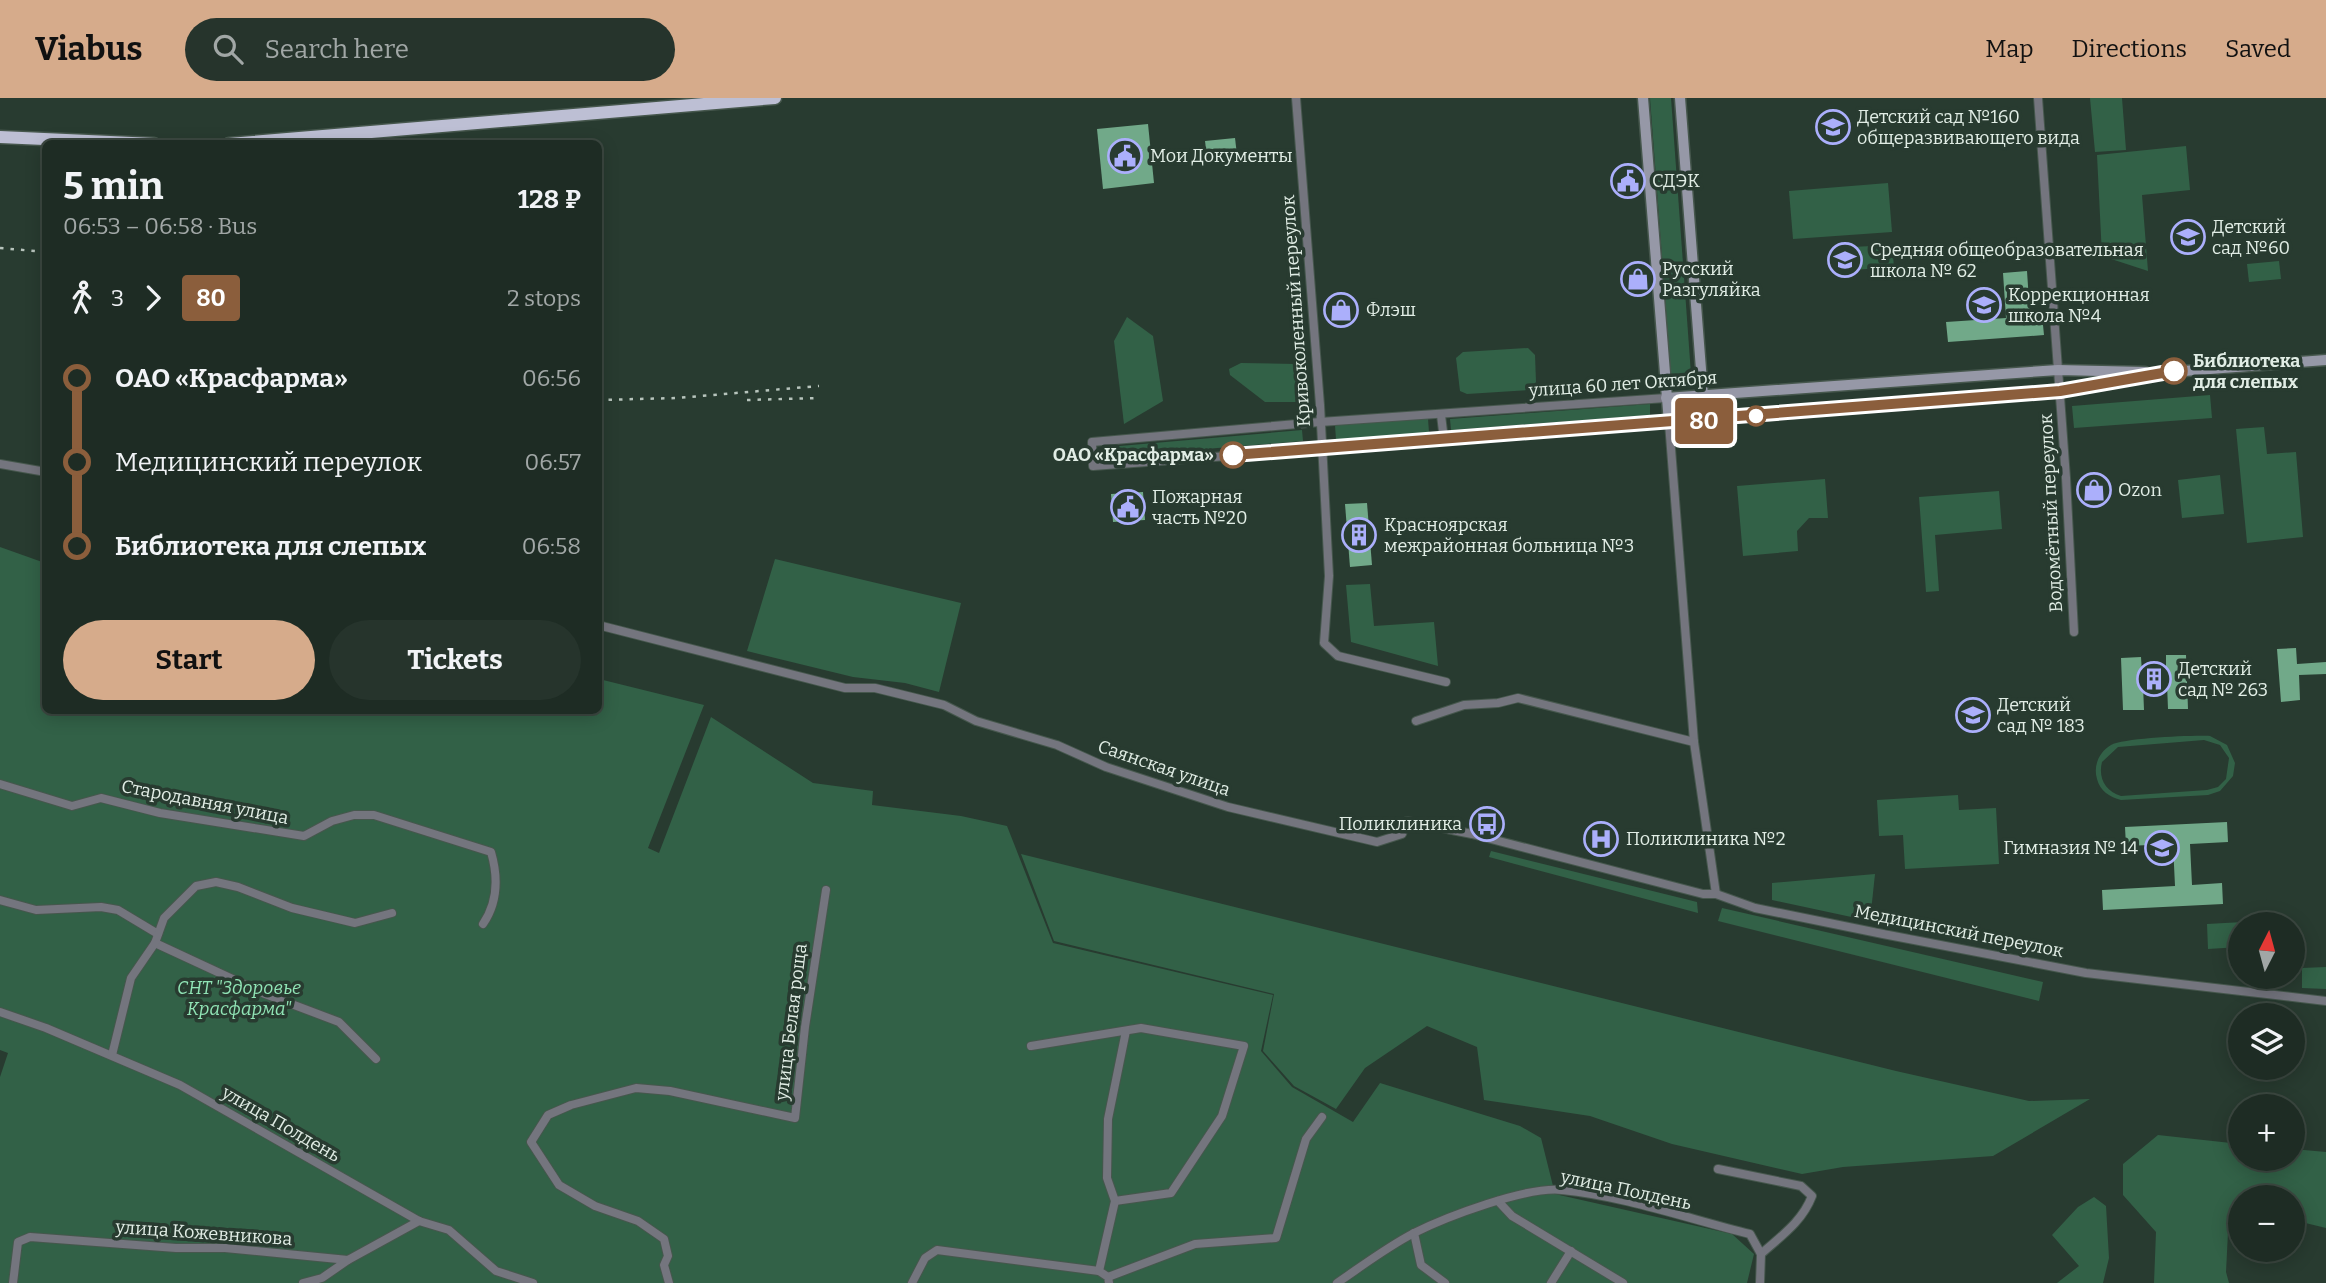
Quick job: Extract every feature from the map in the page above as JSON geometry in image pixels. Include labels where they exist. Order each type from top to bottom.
[{"type":"highway","points":[[276,140],[775,98]]},
{"type":"highway","points":[[0,137],[66,140]]},
{"type":"main road","points":[[1643,98],[1669,423]]},
{"type":"main road","points":[[1680,98],[1705,421]]},
{"type":"main road","name":"улица 60 лет Октября","points":[[1669,423],[2060,391],[2158,373],[2326,360]]},
{"type":"main road","name":"улица 60 лет Октября","points":[[1666,398],[2058,370],[2158,373]]},
{"type":"street","name":"Кривоколенный переулок","points":[[1296,98],[1329,576],[1324,643],[1338,656],[1446,682]]},
{"type":"street","name":"Водомётный переулок","points":[[2038,98],[2060,391],[2074,632]]},
{"type":"street","name":"улица 60 лет Октября","points":[[1666,398],[1320,422],[1091,442],[1093,466],[1669,423]]},
{"type":"street","points":[[1441,415],[1444,440]]},
{"type":"street","points":[[1669,423],[1694,742],[1716,894]]},
{"type":"street","points":[[0,464],[42,471]]},
{"type":"street","name":"Саянская улица","points":[[602,626],[845,688],[875,688],[944,705],[976,722],[1057,745],[1106,767],[1228,807],[1377,842],[1402,834],[1407,821],[1472,834],[1703,894],[1716,894]]},
{"type":"street","points":[[1416,721],[1464,705],[1498,704],[1518,698],[1694,742]]},
{"type":"street","name":"Стародавняя улица","points":[[0,784],[72,806],[102,798],[160,813],[304,836],[332,821],[354,815],[374,816],[491,852],[498,873],[490,913],[483,924]]},
{"type":"street","points":[[112,1055],[131,978],[157,939],[164,918],[196,886],[216,882],[292,908],[355,923],[392,913]]},
{"type":"street","name":"улица Белая роща","points":[[669,1283],[664,1265],[668,1256],[664,1239],[638,1221],[595,1206],[559,1185],[531,1142],[548,1115],[571,1105],[636,1088],[670,1091],[795,1118],[805,1027],[826,890]]},
{"type":"street","name":"Медицинский переулок","points":[[1716,894],[1755,908],[2086,973],[2326,1001]]},
{"type":"street","points":[[0,900],[36,910],[102,907],[118,910],[157,939],[265,994],[339,1022],[376,1059]]},
{"type":"street","name":"улица Полдень","points":[[0,1012],[112,1055],[180,1085],[419,1220],[449,1230],[496,1271],[533,1283]]},
{"type":"street","points":[[1031,1045],[1141,1028],[1244,1046],[1223,1116],[1171,1193],[1115,1201]]},
{"type":"street","points":[[1099,1271],[1115,1201],[1107,1178],[1108,1119],[1126,1031]]},
{"type":"street","points":[[912,1283],[925,1258],[937,1250],[1099,1271],[1109,1280],[1195,1244],[1276,1238],[1306,1139],[1322,1117]]},
{"type":"street","points":[[1718,1169],[1801,1186],[1812,1196],[1808,1208],[1790,1230],[1761,1254],[1760,1283]]},
{"type":"street","name":"улица Полдень","points":[[1338,1283],[1414,1233],[1497,1201],[1535,1191],[1561,1189],[1750,1234],[1761,1254]]},
{"type":"street","points":[[1497,1201],[1512,1216],[1623,1283]]},
{"type":"street","points":[[303,1283],[322,1280],[348,1260],[419,1220]]},
{"type":"street","points":[[1414,1233],[1421,1265],[1445,1283]]},
{"type":"street","name":"улица Кожевникова","points":[[13,1283],[18,1242],[30,1237],[176,1248],[225,1248],[348,1260]]},
{"type":"street","points":[[1551,1283],[1571,1251]]},
{"type":"green space","points":[[1650,98],[1671,98],[1691,374],[1671,375]]},
{"type":"green space","points":[[2090,98],[2122,98],[2126,150],[2095,152]]},
{"type":"green space","points":[[2186,146],[2190,190],[2142,195],[2148,271],[2102,256],[2097,155]]},
{"type":"green space","points":[[1888,183],[1892,232],[1793,239],[1789,191]]},
{"type":"green space","points":[[1892,245],[1894,267],[1853,270],[1852,247]]},
{"type":"green space","points":[[2279,261],[2281,279],[2249,282],[2247,264]]},
{"type":"green space","points":[[1127,317],[1153,336],[1163,401],[1124,424],[1114,341]]},
{"type":"green space","points":[[1528,348],[1535,355],[1536,382],[1529,390],[1467,394],[1460,391],[1456,358],[1463,352]]},
{"type":"green space","points":[[1241,363],[1296,364],[1298,402],[1265,402],[1230,375],[1229,369]]},
{"type":"green space","points":[[2210,395],[2212,418],[2074,428],[2072,406]]},
{"type":"green space","points":[[1650,404],[1650,415],[1451,430],[1450,419]]},
{"type":"green space","points":[[1428,418],[1429,433],[1336,440],[1335,425]]},
{"type":"green space","points":[[2264,427],[2267,454],[2296,452],[2303,537],[2247,543],[2236,429]]},
{"type":"green space","points":[[1302,430],[1303,441],[1109,457],[1108,447]]},
{"type":"green space","points":[[2220,475],[2224,514],[2182,518],[2178,480]]},
{"type":"green space","points":[[1825,479],[1828,518],[1809,518],[1797,531],[1798,551],[1743,556],[1737,486]]},
{"type":"green space","points":[[1999,491],[2002,529],[1935,535],[1939,591],[1926,592],[1919,497]]},
{"type":"green space","name":"СНТ \"Здоровье Красфарма\"","points":[[0,547],[42,562],[42,714],[602,714],[602,680],[704,705],[648,848],[659,853],[711,717],[813,783],[873,791],[872,805],[961,816],[1007,826],[1053,943],[1273,995],[1261,1051],[1292,1087],[1353,1122],[1380,1083],[1520,1126],[1541,1138],[1555,1194],[1732,1234],[1754,1254],[1747,1283],[0,1283],[0,1077],[8,1053],[0,1050]]},
{"type":"green space","points":[[775,559],[961,603],[939,692],[905,683],[853,677],[747,651]]},
{"type":"green space","points":[[1370,584],[1374,626],[1434,622],[1438,666],[1351,642],[1346,585]]},
{"type":"green space","points":[[2210,736],[2227,745],[2235,763],[2233,776],[2220,791],[2208,795],[2121,800],[2106,793],[2098,783],[2098,760],[2103,751],[2111,745],[2143,739]],"holes":[[[2204,740],[2220,745],[2229,758],[2226,779],[2218,787],[2121,796],[2111,791],[2102,778],[2102,762],[2118,747]]]},
{"type":"green space","points":[[1958,795],[1959,810],[1996,808],[1999,864],[1905,869],[1903,835],[1879,836],[1877,800]]},
{"type":"green space","points":[[1491,851],[1697,902],[1698,913],[1489,857]]},
{"type":"green space","points":[[1021,854],[1896,1071],[2029,1101],[2090,1099],[1993,1156],[1843,1167],[1802,1174],[1672,1144],[1590,1116],[1484,1100],[1477,1047],[1427,1026],[1365,1068],[1336,1109],[1294,1086],[1263,1051],[1274,994],[1054,941]]},
{"type":"green space","points":[[1875,874],[1870,921],[1772,900],[1772,883]]},
{"type":"green space","points":[[1722,908],[2043,982],[2039,1001],[1718,921]]},
{"type":"green space","points":[[2228,923],[2228,948],[2208,949],[2207,924]]},
{"type":"green space","points":[[2326,967],[2326,989],[2305,988],[2305,968]]},
{"type":"green space","points":[[2158,1135],[2228,1143],[2228,1171],[2305,1171],[2305,1150],[2326,1152],[2326,1228],[2305,1223],[2305,1185],[2228,1185],[2226,1272],[2229,1283],[2154,1283],[2156,1232],[2123,1195],[2123,1164]]},
{"type":"green space","points":[[2094,1197],[2106,1206],[2109,1258],[2103,1283],[2057,1283],[2079,1266],[2052,1235],[2078,1207]]},
{"type":"building","name":"Мои Документы","points":[[1148,124],[1154,183],[1103,189],[1097,129]]},
{"type":"building","points":[[1235,138],[1237,155],[1207,158],[1205,141]]},
{"type":"building","points":[[2027,271],[2030,316],[2042,315],[2044,335],[1948,342],[1946,322],[2006,318],[2003,273]]},
{"type":"building","name":"Пожарная часть №20","points":[[1143,492],[1145,520],[1113,522],[1111,494]]},
{"type":"building","name":"Красноярская межрайонная больница №3","points":[[1367,503],[1372,565],[1350,567],[1345,504]]},
{"type":"building","points":[[2296,648],[2297,664],[2326,662],[2326,674],[2299,675],[2300,700],[2281,702],[2277,649]]},
{"type":"building","name":"Детский сад № 263","points":[[2166,655],[2186,655],[2188,709],[2168,709],[2167,684],[2143,685],[2144,710],[2123,710],[2121,658],[2141,657],[2142,673],[2166,672]]},
{"type":"building","name":"Гимназия № 14","points":[[2227,822],[2228,842],[2190,844],[2192,885],[2222,883],[2223,904],[2103,910],[2102,890],[2175,886],[2173,844],[2126,846],[2125,827]]},
{"type":"railway","points":[[0,248],[42,252]]},
{"type":"railway","points":[[602,400],[677,398],[819,386]]},
{"type":"railway","points":[[747,400],[819,398]]},
{"type":"bus line","name":"80","points":[[1233,455],[1705,421],[2060,391],[2174,371]]},
{"type":"place","name":"Детский сад №160 общеразвивающего вида","points":[[1833,127]]},
{"type":"place","name":"Мои Документы","points":[[1125,156]]},
{"type":"place","name":"СДЭК","points":[[1628,181]]},
{"type":"place","name":"Детский сад №60","points":[[2188,237]]},
{"type":"place","name":"Средняя общеобразовательная школа № 62","points":[[1845,260]]},
{"type":"place","name":"Русский Разгуляйка","points":[[1638,279]]},
{"type":"place","name":"Коррекционная школа №4","points":[[1984,305]]},
{"type":"place","name":"Флэш","points":[[1341,310]]},
{"type":"place","name":"Библиотека для слепых","points":[[2174,371]]},
{"type":"place","name":"ОАО «Красфарма»","points":[[1233,455]]},
{"type":"place","name":"Ozon","points":[[2094,490]]},
{"type":"place","name":"Пожарная часть №20","points":[[1128,507]]},
{"type":"place","name":"Красноярская межрайонная больница №3","points":[[1359,535]]},
{"type":"place","name":"Детский сад № 263","points":[[2154,679]]},
{"type":"place","name":"Детский сад № 183","points":[[1973,715]]},
{"type":"place","name":"Поликлиника","points":[[1487,824]]},
{"type":"place","name":"Поликлиника №2","points":[[1601,839]]},
{"type":"place","name":"Гимназия № 14","points":[[2162,848]]}]
